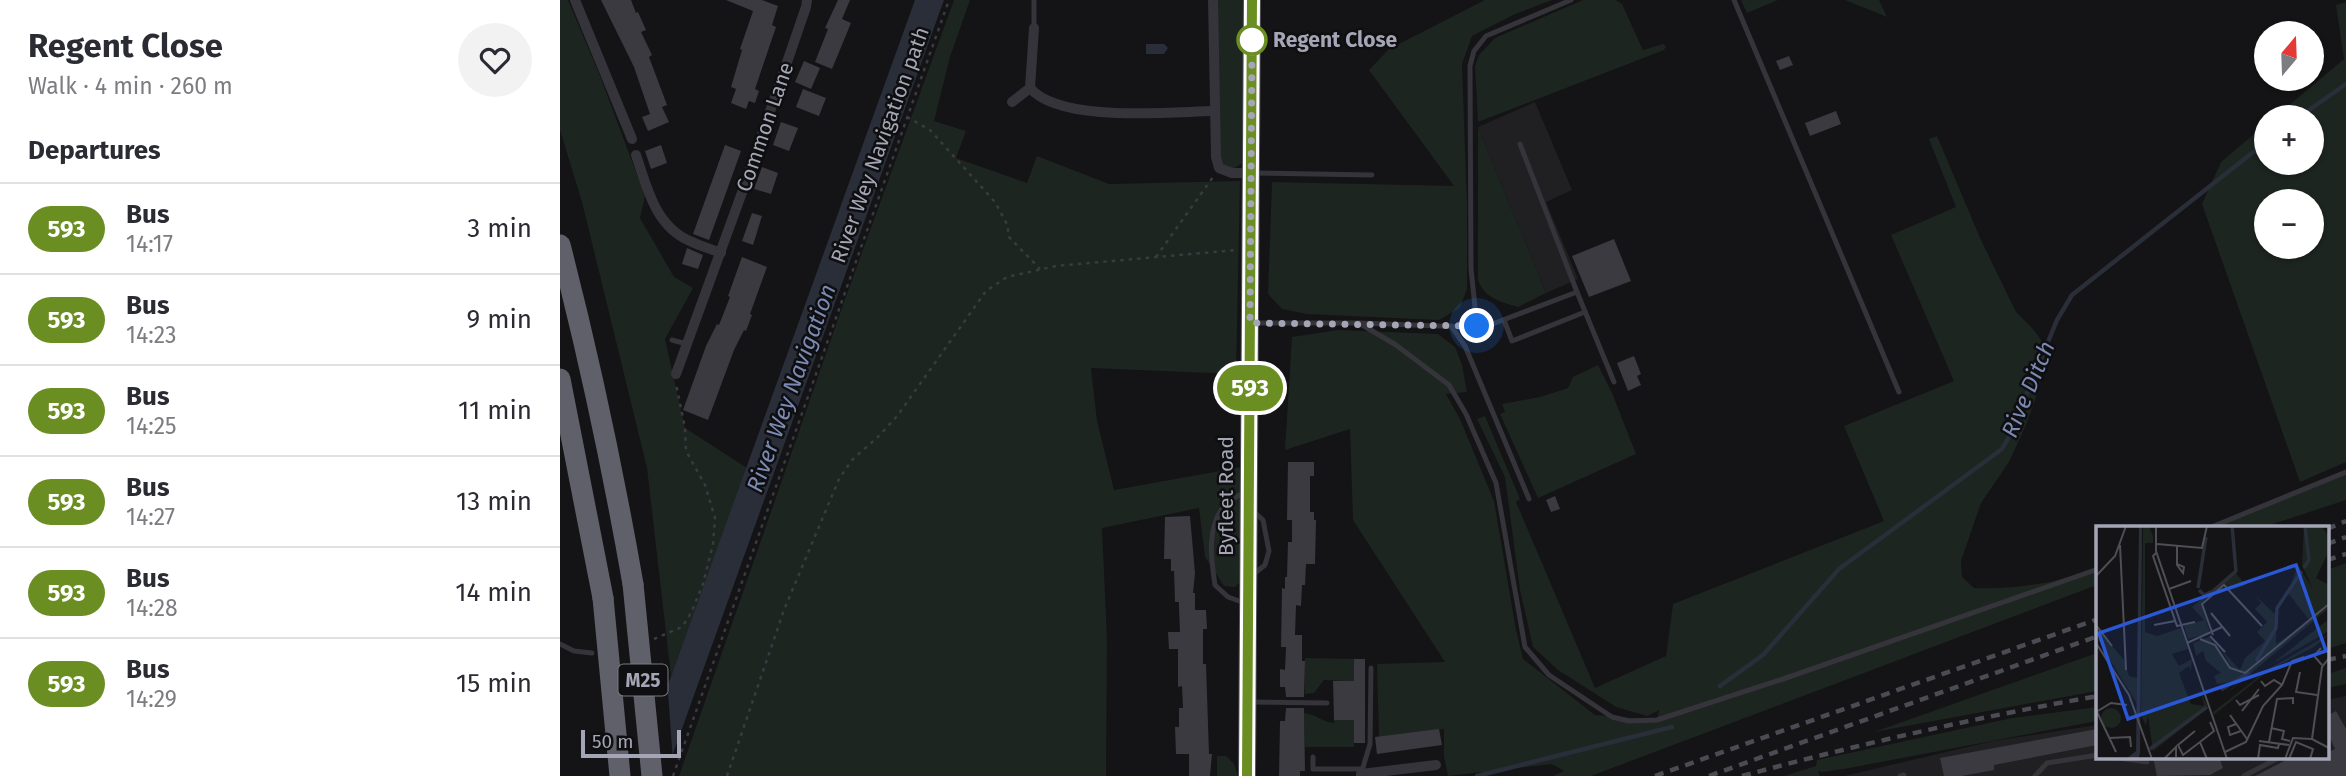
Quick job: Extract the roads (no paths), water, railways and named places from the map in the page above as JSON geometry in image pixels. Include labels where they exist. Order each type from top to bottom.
[{"type":"highway","name":"M25","points":[[560,245],[586,345],[633,584],[652,776]]},
{"type":"highway","name":"M25","points":[[560,379],[603,598],[620,776]]},
{"type":"main road","name":"Byfleet Road","points":[[1247,776],[1252,0]]},
{"type":"street","points":[[575,0],[632,139]]},
{"type":"street","name":"Common Lane","points":[[676,374],[721,253],[807,0]]},
{"type":"street","points":[[1213,0],[1213,111],[1216,157],[1219,168],[1232,173],[1251,173]]},
{"type":"street","points":[[1012,102],[1030,88],[1034,28]]},
{"type":"street","points":[[1030,88],[1046,101],[1067,108],[1093,111],[1213,111]]},
{"type":"street","points":[[636,155],[654,206],[670,228],[687,240],[721,253]]},
{"type":"street","points":[[1362,773],[1436,765]]},
{"type":"lane","points":[[1034,0],[1034,28]]},
{"type":"lane","points":[[1477,326],[1471,269],[1470,66],[1474,51],[1486,36],[1571,0]]},
{"type":"lane","points":[[1734,0],[1899,392]]},
{"type":"lane","points":[[1520,145],[1614,382]]},
{"type":"lane","points":[[1251,173],[1372,175]]},
{"type":"lane","points":[[1250,323],[1477,326],[1504,320],[1577,292]]},
{"type":"lane","points":[[1504,320],[1512,341],[1585,312]]},
{"type":"lane","points":[[1359,323],[1396,345],[1449,385],[1466,414],[1496,483],[1525,647],[1549,675],[1612,717],[1629,721],[1657,720],[2096,570]]},
{"type":"lane","points":[[1451,326],[1465,346],[1529,499]]},
{"type":"lane","points":[[673,340],[687,344]]},
{"type":"lane","points":[[2211,526],[2346,472]]},
{"type":"lane","points":[[1248,604],[1228,597],[1215,585],[1210,548],[1216,521],[1227,503],[1249,499]]},
{"type":"lane","points":[[560,644],[574,651],[592,653]]},
{"type":"lane","points":[[1313,757],[1313,769],[1362,773],[1370,744],[1371,668]]},
{"type":"lane","points":[[1248,702],[1326,703]]},
{"type":"lane","points":[[2035,776],[2047,763],[2096,755]]},
{"type":"lane","points":[[2118,758],[2147,762]]},
{"type":"lane","points":[[2244,776],[2278,758]]},
{"type":"water","name":"River Wey Navigation","points":[[915,0],[944,0],[665,776],[635,776]]},
{"type":"water","points":[[1146,44],[1164,44],[1168,48],[1164,54],[1146,54]]},
{"type":"waterway","name":"Rive Ditch","points":[[2316,105],[2346,84]]},
{"type":"waterway","name":"Rive Ditch","points":[[1720,686],[1763,655],[1839,569],[2002,449],[2057,320],[2072,295],[2254,151]]},
{"type":"waterway","name":"Rive Ditch","points":[[1477,776],[1672,727]]},
{"type":"railway","points":[[2329,528],[2346,521]]},
{"type":"railway","points":[[2329,543],[2346,537]]},
{"type":"railway","points":[[2329,559],[2346,554]]},
{"type":"railway","points":[[1655,776],[2096,620]]},
{"type":"railway","points":[[1709,776],[2096,637]]},
{"type":"railway","points":[[2329,660],[2346,656]]},
{"type":"railway","points":[[1742,776],[1919,732],[2096,696]]},
{"type":"place","name":"Regent Close","points":[[1252,40]]}]
